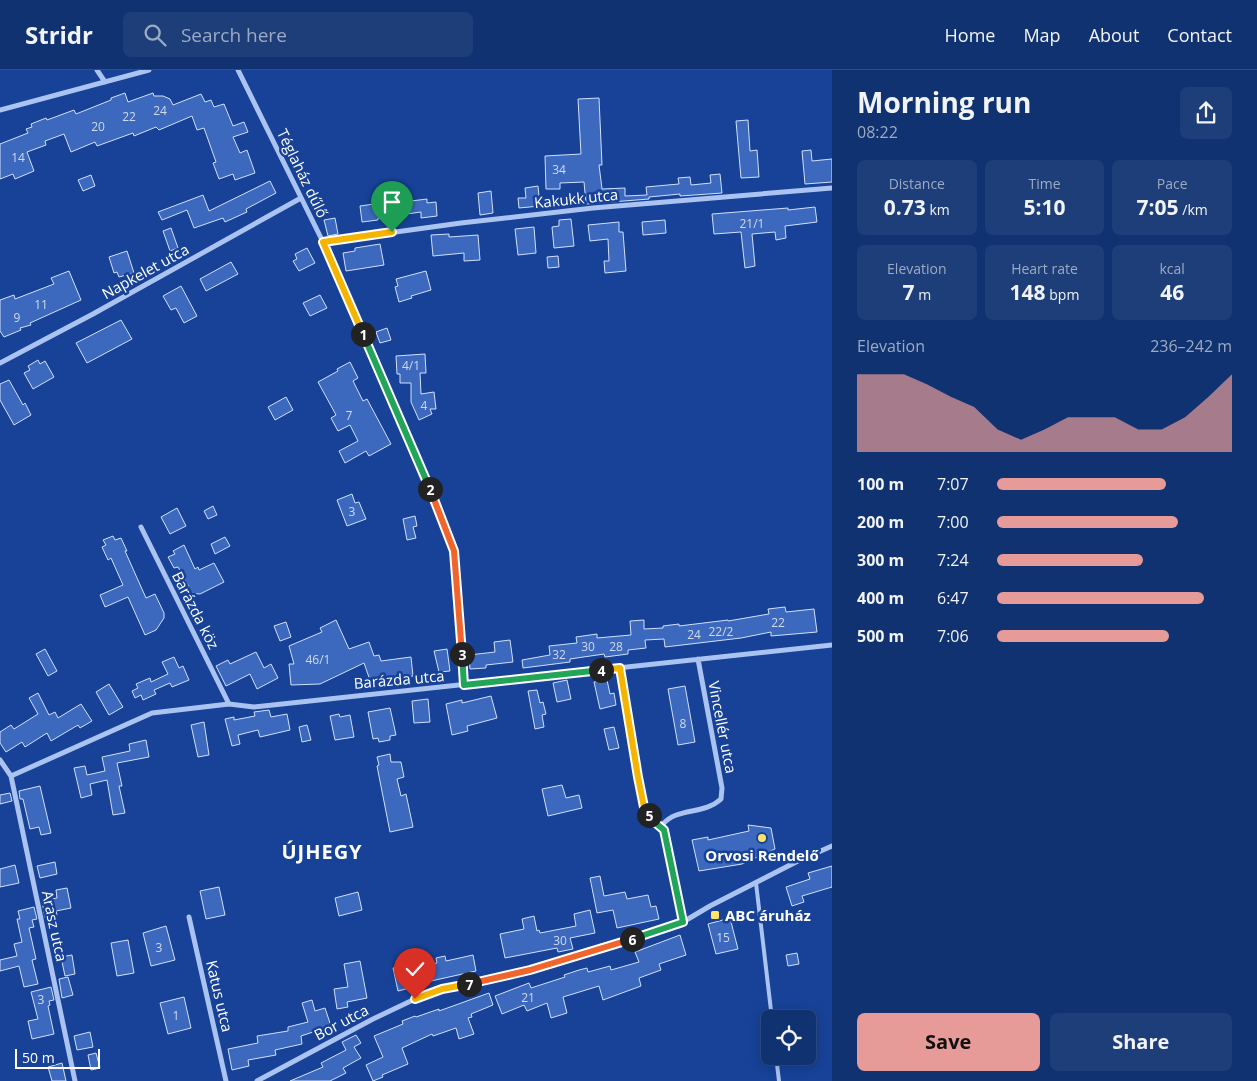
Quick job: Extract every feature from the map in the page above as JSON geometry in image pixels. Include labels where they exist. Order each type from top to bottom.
[{"type":"street","points":[[97,70],[105,82]]},
{"type":"street","points":[[0,110],[149,70]]},
{"type":"street","name":"Téglaház dűlő","points":[[238,70],[323,242],[442,516],[454,551],[464,685]]},
{"type":"street","name":"Kakukk utca","points":[[323,242],[461,222],[574,210],[832,188]]},
{"type":"street","name":"Napkelet utca","points":[[0,363],[93,314],[301,198]]},
{"type":"street","name":"Barázda köz","points":[[141,527],[230,704]]},
{"type":"street","name":"Barázda utca","points":[[11,776],[152,713],[230,704],[254,707],[397,690],[464,685],[832,645]]},
{"type":"street","name":"Vincellér utca","points":[[664,830],[663,824],[669,817],[683,812],[704,809],[716,804],[721,799],[722,788],[698,659]]},
{"type":"street","points":[[0,760],[11,776]]},
{"type":"street","name":"Arasz utca","points":[[11,776],[75,1081]]},
{"type":"street","points":[[664,830],[683,922]]},
{"type":"street","name":"Bor utca","points":[[257,1081],[373,1019],[415,999],[442,989],[530,970],[683,922],[798,861],[832,846]]},
{"type":"street","name":"Katus utca","points":[[189,917],[226,1081]]},
{"type":"lane","points":[[756,883],[771,1010]]},
{"type":"lane","points":[[777,1065],[779,1081]]},
{"type":"path","points":[[620,668],[644,807],[651,819],[664,830]]},
{"type":"building","points":[[125,93],[128,102],[153,93],[154,96],[163,96],[170,99],[173,105],[201,94],[205,102],[211,100],[214,107],[224,104],[233,126],[244,122],[248,132],[233,137],[240,153],[247,150],[255,173],[235,180],[233,174],[219,179],[213,163],[216,162],[204,128],[197,130],[192,116],[159,130],[156,127],[134,136],[133,133],[97,146],[95,142],[71,152],[64,134],[45,141],[46,145],[27,152],[34,171],[15,179],[13,174],[0,179],[0,144],[28,133],[26,129],[32,127],[31,124],[74,110],[76,114]]},
{"type":"building","points":[[599,98],[602,165],[599,165],[602,189],[625,188],[625,196],[647,195],[646,187],[679,184],[678,178],[690,177],[691,185],[711,183],[710,175],[720,174],[722,193],[680,196],[680,194],[649,197],[649,199],[586,204],[584,182],[560,183],[560,189],[546,189],[545,156],[581,154],[578,99]]},
{"type":"building","points":[[748,120],[750,151],[757,150],[759,177],[741,178],[736,121]]},
{"type":"building","points":[[811,150],[812,161],[832,159],[832,182],[805,184],[802,151]]},
{"type":"building","points":[[91,175],[95,186],[83,191],[78,180]]},
{"type":"building","points":[[270,181],[276,193],[246,209],[247,212],[225,222],[223,218],[194,228],[187,210],[162,220],[158,212],[203,195],[209,211]]},
{"type":"building","points":[[538,186],[540,206],[519,208],[518,198],[526,198],[525,188]]},
{"type":"building","points":[[491,191],[493,213],[480,215],[478,193]]},
{"type":"building","points":[[403,196],[403,202],[427,199],[427,203],[436,202],[437,216],[421,218],[421,212],[362,222],[360,206],[388,202],[387,198]]},
{"type":"building","points":[[815,207],[817,222],[785,226],[786,238],[776,240],[775,232],[752,234],[755,266],[745,268],[741,232],[714,234],[712,214]]},
{"type":"building","points":[[335,218],[338,234],[328,236],[324,220]]},
{"type":"building","points":[[571,219],[574,246],[554,248],[552,227],[559,226],[559,220]]},
{"type":"building","points":[[665,220],[666,233],[643,235],[642,222]]},
{"type":"building","points":[[619,222],[619,232],[623,232],[626,271],[605,273],[604,261],[609,261],[608,239],[590,241],[588,225]]},
{"type":"building","points":[[534,227],[536,253],[518,255],[515,229]]},
{"type":"building","points":[[171,228],[178,248],[170,251],[163,231]]},
{"type":"building","points":[[449,234],[449,237],[478,235],[480,260],[464,261],[464,253],[433,256],[431,235]]},
{"type":"building","points":[[380,244],[384,265],[346,271],[343,253],[355,251],[355,248]]},
{"type":"building","points":[[307,248],[315,263],[299,271],[293,261],[297,259],[295,254]]},
{"type":"building","points":[[127,251],[134,273],[119,277],[117,272],[114,273],[109,257]]},
{"type":"building","points":[[558,256],[559,267],[548,268],[547,257]]},
{"type":"building","points":[[231,262],[238,274],[206,291],[200,279]]},
{"type":"building","points":[[69,271],[81,300],[4,337],[0,331],[0,300],[14,295],[15,299],[54,284],[51,278]]},
{"type":"building","points":[[426,271],[431,290],[399,302],[395,287],[398,286],[396,279]]},
{"type":"building","points":[[181,286],[197,316],[184,323],[176,308],[171,310],[163,296]]},
{"type":"building","points":[[320,295],[327,308],[310,316],[303,303]]},
{"type":"building","points":[[121,320],[132,339],[87,363],[76,343]]},
{"type":"building","points":[[387,328],[391,340],[380,343],[376,332]]},
{"type":"building","points":[[425,354],[426,373],[420,373],[421,394],[434,392],[436,409],[430,409],[432,414],[419,420],[411,402],[411,383],[400,383],[400,374],[397,374],[396,356]]},
{"type":"building","points":[[38,360],[40,364],[45,361],[54,377],[33,389],[24,373],[30,370],[28,366]]},
{"type":"building","points":[[350,362],[358,378],[353,381],[363,401],[367,399],[391,444],[369,456],[366,451],[345,463],[339,451],[358,441],[350,425],[338,431],[331,418],[336,415],[318,382]]},
{"type":"building","points":[[9,380],[31,415],[14,425],[0,400],[0,384]]},
{"type":"building","points":[[286,397],[293,410],[275,420],[268,407]]},
{"type":"building","points":[[352,494],[355,503],[359,502],[366,519],[347,526],[337,500]]},
{"type":"building","points":[[213,506],[217,515],[208,519],[204,511]]},
{"type":"building","points":[[177,508],[186,526],[170,534],[161,517]]},
{"type":"building","points":[[415,516],[417,526],[413,527],[416,538],[407,540],[403,519]]},
{"type":"building","points":[[113,536],[115,540],[121,538],[146,598],[155,594],[164,613],[164,618],[156,630],[145,635],[128,597],[105,607],[100,595],[123,585],[111,558],[108,560],[102,547],[106,545],[103,540]]},
{"type":"building","points":[[225,537],[230,546],[215,554],[211,544]]},
{"type":"building","points":[[184,545],[195,569],[198,567],[199,570],[214,563],[224,582],[200,594],[188,593],[188,585],[178,567],[174,568],[168,557],[175,554],[173,551]]},
{"type":"building","points":[[785,607],[786,612],[814,609],[817,632],[771,636],[771,632],[741,638],[665,647],[664,639],[645,640],[646,648],[628,650],[628,654],[605,657],[604,654],[570,659],[570,662],[523,668],[522,660],[550,655],[549,646],[577,643],[576,637],[597,634],[597,638],[631,635],[630,621],[644,620],[644,629],[663,628],[663,626],[728,621],[769,614],[768,609]]},
{"type":"building","points":[[336,620],[349,649],[369,642],[374,656],[379,655],[381,661],[411,657],[413,676],[371,683],[364,663],[320,684],[291,685],[289,664],[294,664],[289,646],[322,632],[320,628]]},
{"type":"building","points":[[286,622],[291,637],[280,641],[274,626]]},
{"type":"building","points":[[510,640],[513,662],[486,665],[486,668],[470,669],[469,655],[495,652],[494,642]]},
{"type":"building","points":[[45,649],[57,671],[48,676],[36,654]]},
{"type":"building","points":[[447,649],[450,671],[439,672],[434,651]]},
{"type":"building","points":[[256,652],[264,668],[271,664],[278,678],[257,689],[250,674],[226,686],[216,666],[228,660],[230,664]]},
{"type":"building","points":[[174,657],[179,668],[183,666],[189,680],[172,687],[170,683],[154,690],[156,694],[143,700],[141,695],[135,698],[132,691],[138,688],[136,684],[150,678],[151,682],[168,674],[162,662]]},
{"type":"building","points":[[567,680],[571,699],[557,702],[553,683]]},
{"type":"building","points":[[607,680],[610,694],[614,693],[616,705],[600,709],[594,682]]},
{"type":"building","points":[[109,684],[123,707],[109,715],[96,692]]},
{"type":"building","points":[[685,686],[695,742],[678,745],[668,689]]},
{"type":"building","points":[[537,690],[540,703],[543,702],[546,714],[542,715],[544,727],[535,729],[528,691]]},
{"type":"building","points":[[38,693],[49,715],[55,712],[58,718],[81,704],[92,721],[80,728],[78,725],[51,741],[47,733],[25,747],[22,742],[6,752],[0,743],[0,732],[11,725],[14,729],[38,714],[29,698]]},
{"type":"building","points":[[491,696],[497,718],[467,726],[468,731],[452,735],[446,704],[462,700],[462,703]]},
{"type":"building","points":[[428,699],[430,722],[414,723],[412,701]]},
{"type":"building","points":[[390,708],[396,735],[390,736],[390,740],[379,742],[378,738],[373,739],[368,712]]},
{"type":"building","points":[[269,710],[271,717],[287,714],[290,730],[260,737],[258,730],[238,735],[240,744],[232,746],[225,719],[234,717],[234,720],[255,716],[254,712]]},
{"type":"building","points":[[339,714],[340,717],[350,715],[354,737],[335,740],[330,716]]},
{"type":"building","points":[[204,722],[209,755],[198,757],[191,725]]},
{"type":"building","points":[[307,725],[311,740],[302,742],[299,727]]},
{"type":"building","points":[[614,727],[619,748],[609,750],[604,729]]},
{"type":"building","points":[[146,740],[149,757],[117,763],[122,786],[119,786],[125,813],[113,815],[107,780],[90,784],[92,795],[81,798],[74,768],[85,766],[87,775],[105,771],[102,757],[130,751],[129,744]]},
{"type":"building","points":[[390,754],[391,762],[401,762],[404,777],[397,779],[401,796],[406,794],[413,827],[390,832],[377,766],[379,765],[377,757]]},
{"type":"building","points":[[562,785],[566,798],[579,795],[582,808],[548,816],[542,789]]},
{"type":"building","points":[[40,786],[51,833],[41,835],[39,827],[30,829],[23,799],[20,799],[19,791]]},
{"type":"building","points":[[10,793],[12,801],[0,804],[0,795]]},
{"type":"building","points":[[748,825],[771,828],[775,849],[742,864],[699,871],[692,840],[708,837],[708,840],[749,831]]},
{"type":"building","points":[[55,862],[57,874],[40,878],[37,866]]},
{"type":"building","points":[[15,865],[19,883],[0,887],[0,869]]},
{"type":"building","points":[[832,866],[832,887],[802,896],[804,902],[792,906],[786,887],[810,879],[808,873]]},
{"type":"building","points":[[600,876],[604,896],[625,892],[627,899],[648,895],[651,907],[656,906],[659,919],[617,928],[613,910],[597,913],[590,878]]},
{"type":"building","points":[[219,887],[225,915],[206,919],[200,891]]},
{"type":"building","points":[[67,888],[71,908],[56,911],[57,915],[45,918],[42,901],[57,898],[56,890]]},
{"type":"building","points":[[358,892],[362,910],[339,916],[335,898]]},
{"type":"building","points":[[34,907],[37,919],[32,920],[34,927],[29,928],[36,959],[32,960],[38,984],[24,987],[19,966],[0,971],[0,960],[17,956],[14,944],[22,942],[17,919],[20,919],[18,911]]},
{"type":"building","points":[[590,910],[595,933],[570,938],[573,949],[558,952],[557,948],[505,958],[500,934],[524,929],[522,919],[534,916],[537,931],[539,930],[540,933],[576,926],[574,914]]},
{"type":"building","points":[[730,918],[738,949],[716,954],[708,924]]},
{"type":"building","points":[[166,926],[175,960],[151,966],[143,933]]},
{"type":"building","points":[[680,935],[686,955],[659,964],[661,970],[639,978],[641,986],[603,1000],[599,986],[563,997],[567,1013],[551,1018],[547,1003],[527,1011],[524,1005],[502,1014],[495,996],[529,983],[531,988],[587,968],[588,972],[610,966],[611,970],[639,962],[635,952]]},
{"type":"building","points":[[128,940],[134,973],[117,976],[111,943]]},
{"type":"building","points":[[797,953],[799,964],[788,966],[786,955]]},
{"type":"building","points":[[72,955],[75,974],[65,976],[61,957]]},
{"type":"building","points":[[473,955],[476,971],[413,985],[414,987],[398,991],[393,968],[403,966],[404,970],[437,963],[436,958],[445,956],[446,961]]},
{"type":"building","points":[[360,961],[367,998],[347,1002],[348,1007],[337,1009],[334,989],[348,987],[344,964]]},
{"type":"building","points":[[68,977],[73,995],[62,998],[59,979]]},
{"type":"building","points":[[51,987],[54,1000],[49,1001],[50,1005],[48,1006],[54,1034],[32,1039],[28,1021],[38,1019],[31,992]]},
{"type":"building","points":[[489,993],[493,1005],[471,1014],[472,1017],[468,1018],[474,1034],[459,1039],[456,1028],[433,1036],[432,1034],[402,1048],[408,1064],[373,1081],[366,1065],[383,1057],[374,1036],[403,1024],[402,1021],[415,1016],[439,1009],[439,1011]]},
{"type":"building","points":[[184,997],[191,1028],[168,1034],[160,1003]]},
{"type":"building","points":[[312,1000],[315,1011],[325,1008],[331,1026],[301,1036],[302,1044],[275,1050],[276,1055],[248,1060],[249,1066],[232,1070],[228,1049],[258,1043],[257,1036],[288,1031],[288,1027],[308,1022],[302,1003]]},
{"type":"building","points":[[90,1032],[93,1047],[77,1050],[74,1036]]},
{"type":"building","points":[[356,1035],[361,1043],[354,1047],[361,1058],[343,1068],[346,1073],[330,1081],[290,1081],[323,1067],[321,1063],[346,1050],[342,1042]]},
{"type":"building","points":[[96,1053],[100,1068],[91,1070],[88,1055]]},
{"type":"building","points":[[62,1063],[66,1081],[52,1081],[48,1067]]},
{"type":"place","name":"Orvosi Rendelő","points":[[762,838]]},
{"type":"place","name":"ABC áruház","points":[[715,915]]},
{"type":"district","name":"ÚJHEGY","points":[[322,851]]},
{"type":"route","points":[[392,232],[323,242],[442,516],[454,551],[464,685],[620,668],[644,807],[651,819],[664,830],[683,922],[530,970],[442,989],[415,999]]}]
